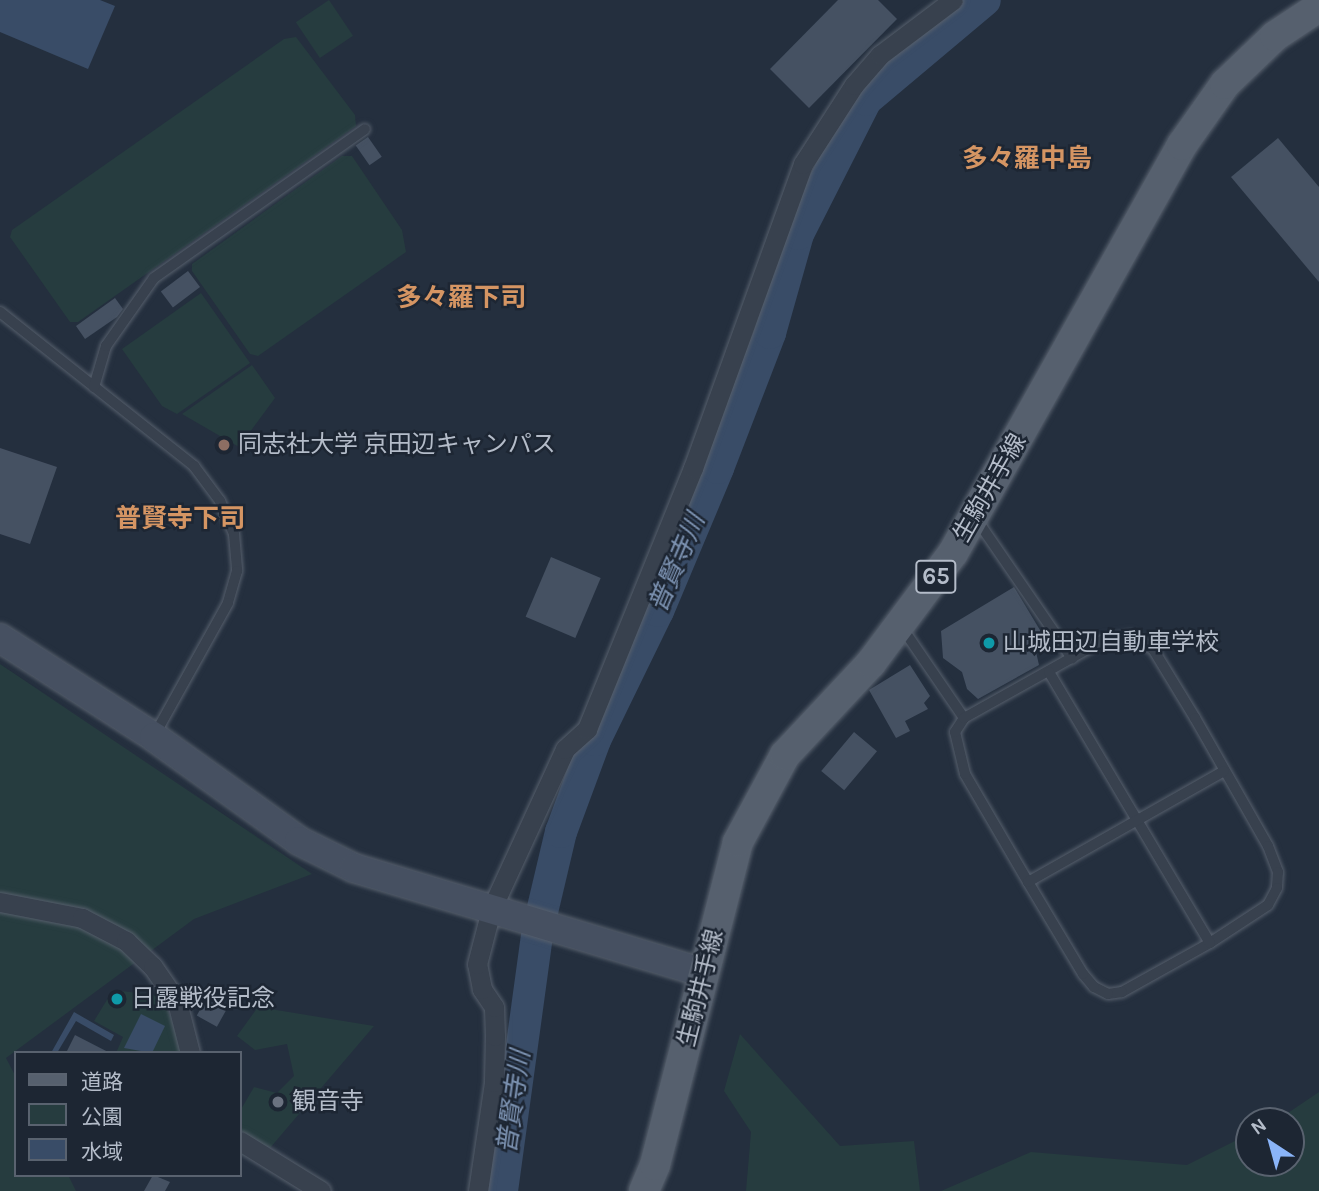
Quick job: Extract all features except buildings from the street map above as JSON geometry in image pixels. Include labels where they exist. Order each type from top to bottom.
[{"type":"main road","name":"生駒井手線","points":[[644,1191],[705,973],[738,842],[785,755],[901,626],[975,516],[1182,145],[1225,84],[1275,36],[1319,7]]},
{"type":"street","points":[[478,1191],[494,1082],[495,1036],[494,1007],[482,989],[477,964],[497,912],[565,749],[587,729],[629,629],[693,468],[803,164],[854,85],[880,55],[953,0]]},
{"type":"street","points":[[0,638],[154,737],[299,841],[354,868],[560,933],[705,973]]},
{"type":"street","points":[[0,902],[82,918],[126,941],[153,967],[177,1002],[189,1051]]},
{"type":"street","points":[[242,1142],[321,1191]]},
{"type":"lane","points":[[94,387],[106,346],[154,278],[365,129]]},
{"type":"lane","points":[[0,312],[194,466],[220,501],[234,534],[237,571],[228,603],[154,737]]},
{"type":"lane","points":[[975,516],[1072,658]]},
{"type":"lane","points":[[901,626],[964,718]]},
{"type":"lane","points":[[1131,636],[1148,644],[1272,853],[1277,888],[1268,905],[1209,943],[1122,992],[1101,992],[1077,965],[961,765],[954,739],[964,718],[1049,672],[1109,638],[1131,636]]},
{"type":"lane","points":[[1049,672],[1209,943]]},
{"type":"lane","points":[[1028,882],[1224,771]]},
{"type":"green space","points":[[329,0],[353,36],[320,58],[296,22]]},
{"type":"green space","points":[[296,37],[355,115],[356,126],[78,322],[70,322],[10,237],[12,230],[284,39]]},
{"type":"green space","points":[[342,156],[352,156],[402,230],[406,252],[258,356],[250,354],[192,271],[192,264]]},
{"type":"green space","points":[[201,293],[250,363],[177,414],[162,406],[122,349]]},
{"type":"green space","points":[[252,365],[275,398],[239,447],[182,414]]},
{"type":"green space","points":[[0,664],[312,874],[194,919],[6,1058],[14,1073],[14,1177],[69,1177],[76,1191],[0,1191]]},
{"type":"green space","points":[[113,990],[163,996],[182,1051],[117,1051],[123,1037],[94,1021]]},
{"type":"green space","points":[[258,1007],[374,1026],[270,1148],[242,1134],[242,1108],[254,1087],[277,1093],[294,1076],[287,1044],[255,1050],[237,1036]]},
{"type":"green space","points":[[740,1034],[840,1146],[914,1141],[920,1191],[746,1191],[751,1132],[724,1091]]},
{"type":"green space","points":[[1319,1092],[1319,1191],[941,1191],[1031,1152],[1187,1165],[1235,1141],[1235,1177],[1305,1177],[1305,1107],[1297,1107]]},
{"type":"water","points":[[0,0],[100,0],[115,6],[88,69],[0,32]]},
{"type":"water","points":[[74,1012],[114,1035],[111,1041],[76,1021],[58,1051],[52,1051]]},
{"type":"water","points":[[141,1014],[165,1026],[153,1051],[124,1048]]},
{"type":"waterway","name":"普賢寺川","points":[[502,1191],[538,929],[561,832],[595,740],[658,611],[718,468],[770,333],[798,234],[866,100],[985,0]]},
{"type":"place","name":"同志社大学 京田辺キャンパス","points":[[224,445]]},
{"type":"place","name":"山城田辺自動車学校","points":[[989,643]]},
{"type":"place","name":"日露戦役記念","points":[[117,999]]},
{"type":"place","name":"観音寺","points":[[278,1102]]},
{"type":"district","name":"多々羅中島","points":[[1027,159]]},
{"type":"district","name":"多々羅下司","points":[[461,298]]},
{"type":"district","name":"普賢寺下司","points":[[180,519]]}]
